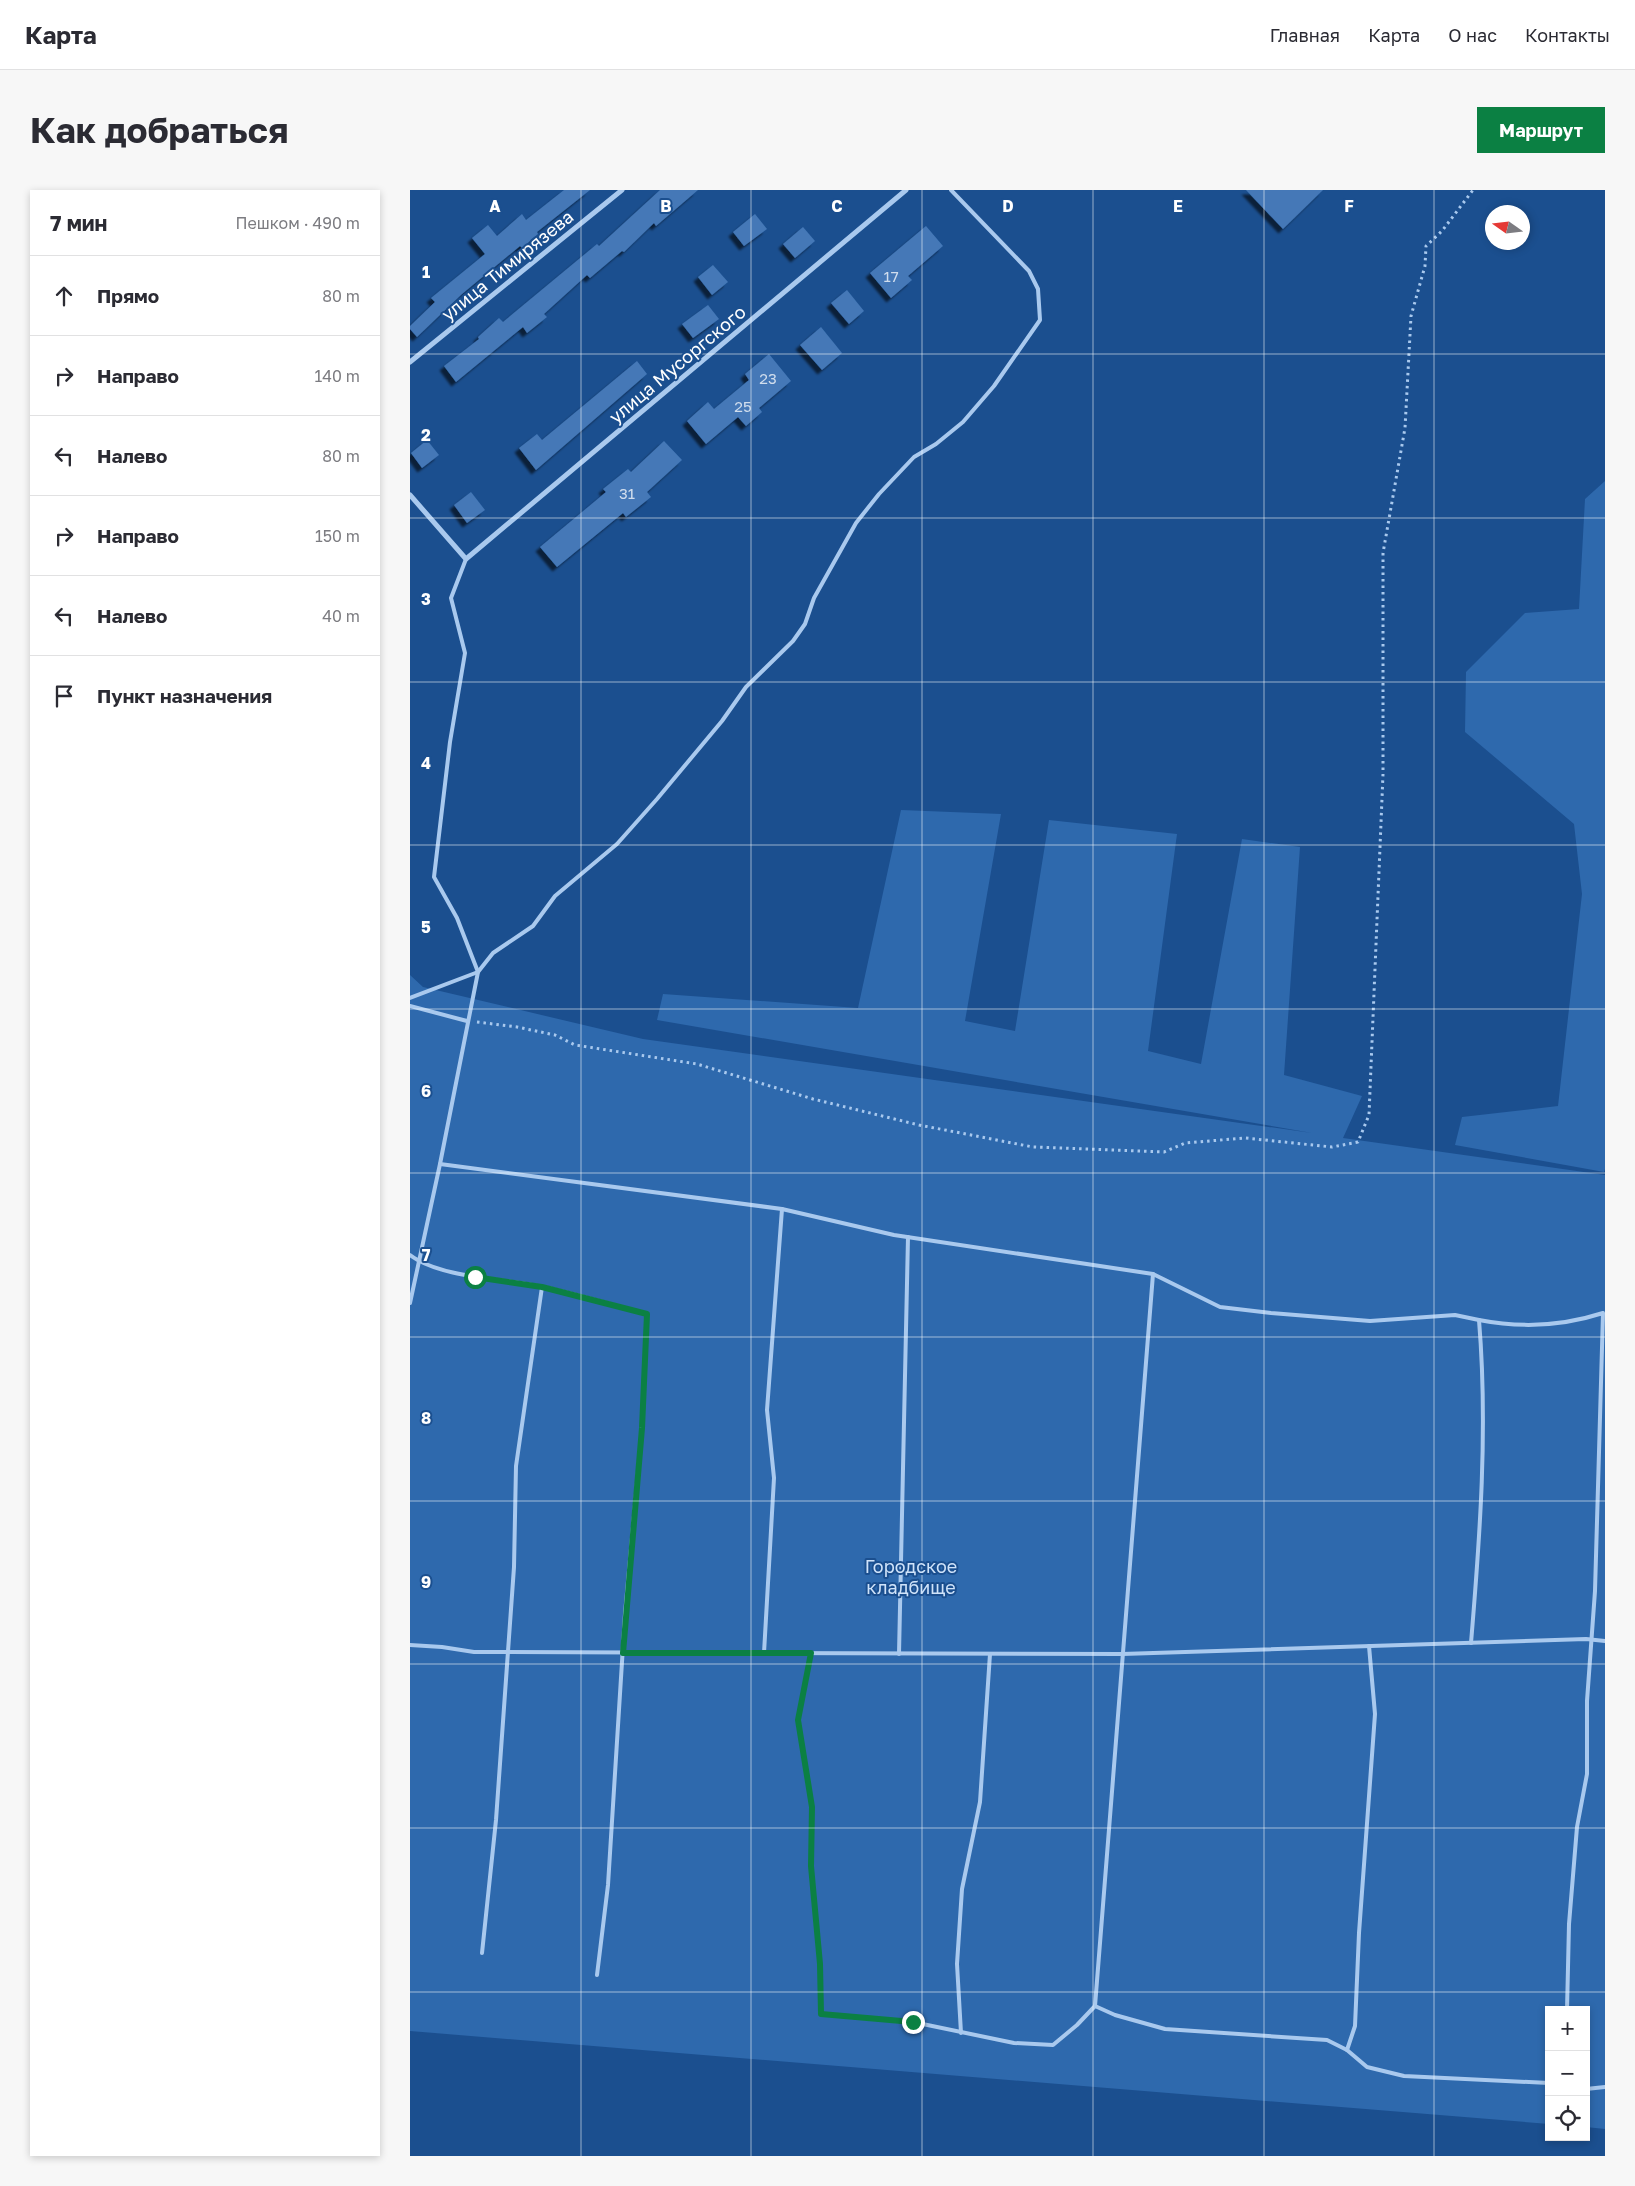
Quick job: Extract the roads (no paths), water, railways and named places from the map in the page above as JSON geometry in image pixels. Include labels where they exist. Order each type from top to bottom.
[{"type":"street","name":"улица Тимирязева","points":[[410,362],[622,190]]},
{"type":"street","name":"улица Мусоргского","points":[[466,559],[906,190]]},
{"type":"street","points":[[410,495],[466,559]]},
{"type":"lane","points":[[410,1303],[478,972],[493,953],[534,926],[555,896],[617,844],[658,799],[722,721],[746,687],[793,641],[805,624],[814,598],[856,523],[879,494],[914,457],[936,444],[963,422],[994,386],[1040,320],[1038,290],[1029,271],[950,190]]},
{"type":"lane","points":[[466,559],[451,598],[465,653],[450,742],[434,877],[457,918],[478,972]]},
{"type":"lane","points":[[410,998],[478,972]]},
{"type":"lane","points":[[410,1006],[467,1021]]},
{"type":"lane","points":[[440,1164],[782,1209],[908,1237],[1153,1274],[1220,1307],[1271,1314],[1370,1321],[1455,1314],[1510,1326],[1582,1320],[1602,1313],[1595,1590],[1587,1701],[1587,1774],[1577,1827],[1569,1924],[1567,2006]]},
{"type":"lane","points":[[764,1653],[774,1478],[767,1410],[772,1321],[782,1209]]},
{"type":"lane","points":[[900,1654],[900,1548],[908,1237]]},
{"type":"lane","points":[[410,1255],[418,1262],[475,1277],[542,1287],[647,1314],[642,1428],[623,1653],[608,1885],[597,1975]]},
{"type":"lane","points":[[811,1653],[798,1720],[812,1807],[811,1866],[820,1964],[821,2014],[913,2022],[1014,2044],[1053,2045],[1077,2025],[1095,2006],[1153,1274]]},
{"type":"lane","points":[[482,1953],[496,1820],[514,1567],[516,1466],[542,1287]]},
{"type":"lane","points":[[1471,1643],[1481,1524],[1482,1362],[1479,1320]]},
{"type":"lane","points":[[410,1645],[442,1646],[474,1652],[1122,1654],[1471,1643],[1605,1641]]},
{"type":"lane","points":[[1347,2050],[1355,2026],[1359,1933],[1375,1714],[1369,1646]]},
{"type":"lane","points":[[961,2033],[957,1964],[962,1889],[980,1802],[990,1654]]},
{"type":"lane","points":[[1095,2006],[1116,2015],[1165,2029],[1327,2040],[1347,2050],[1367,2067],[1404,2076],[1545,2083]]},
{"type":"lane","points":[[1590,2089],[1605,2086]]},
{"type":"park label","name":"Городское кладбище","points":[[911,1576]]}]
